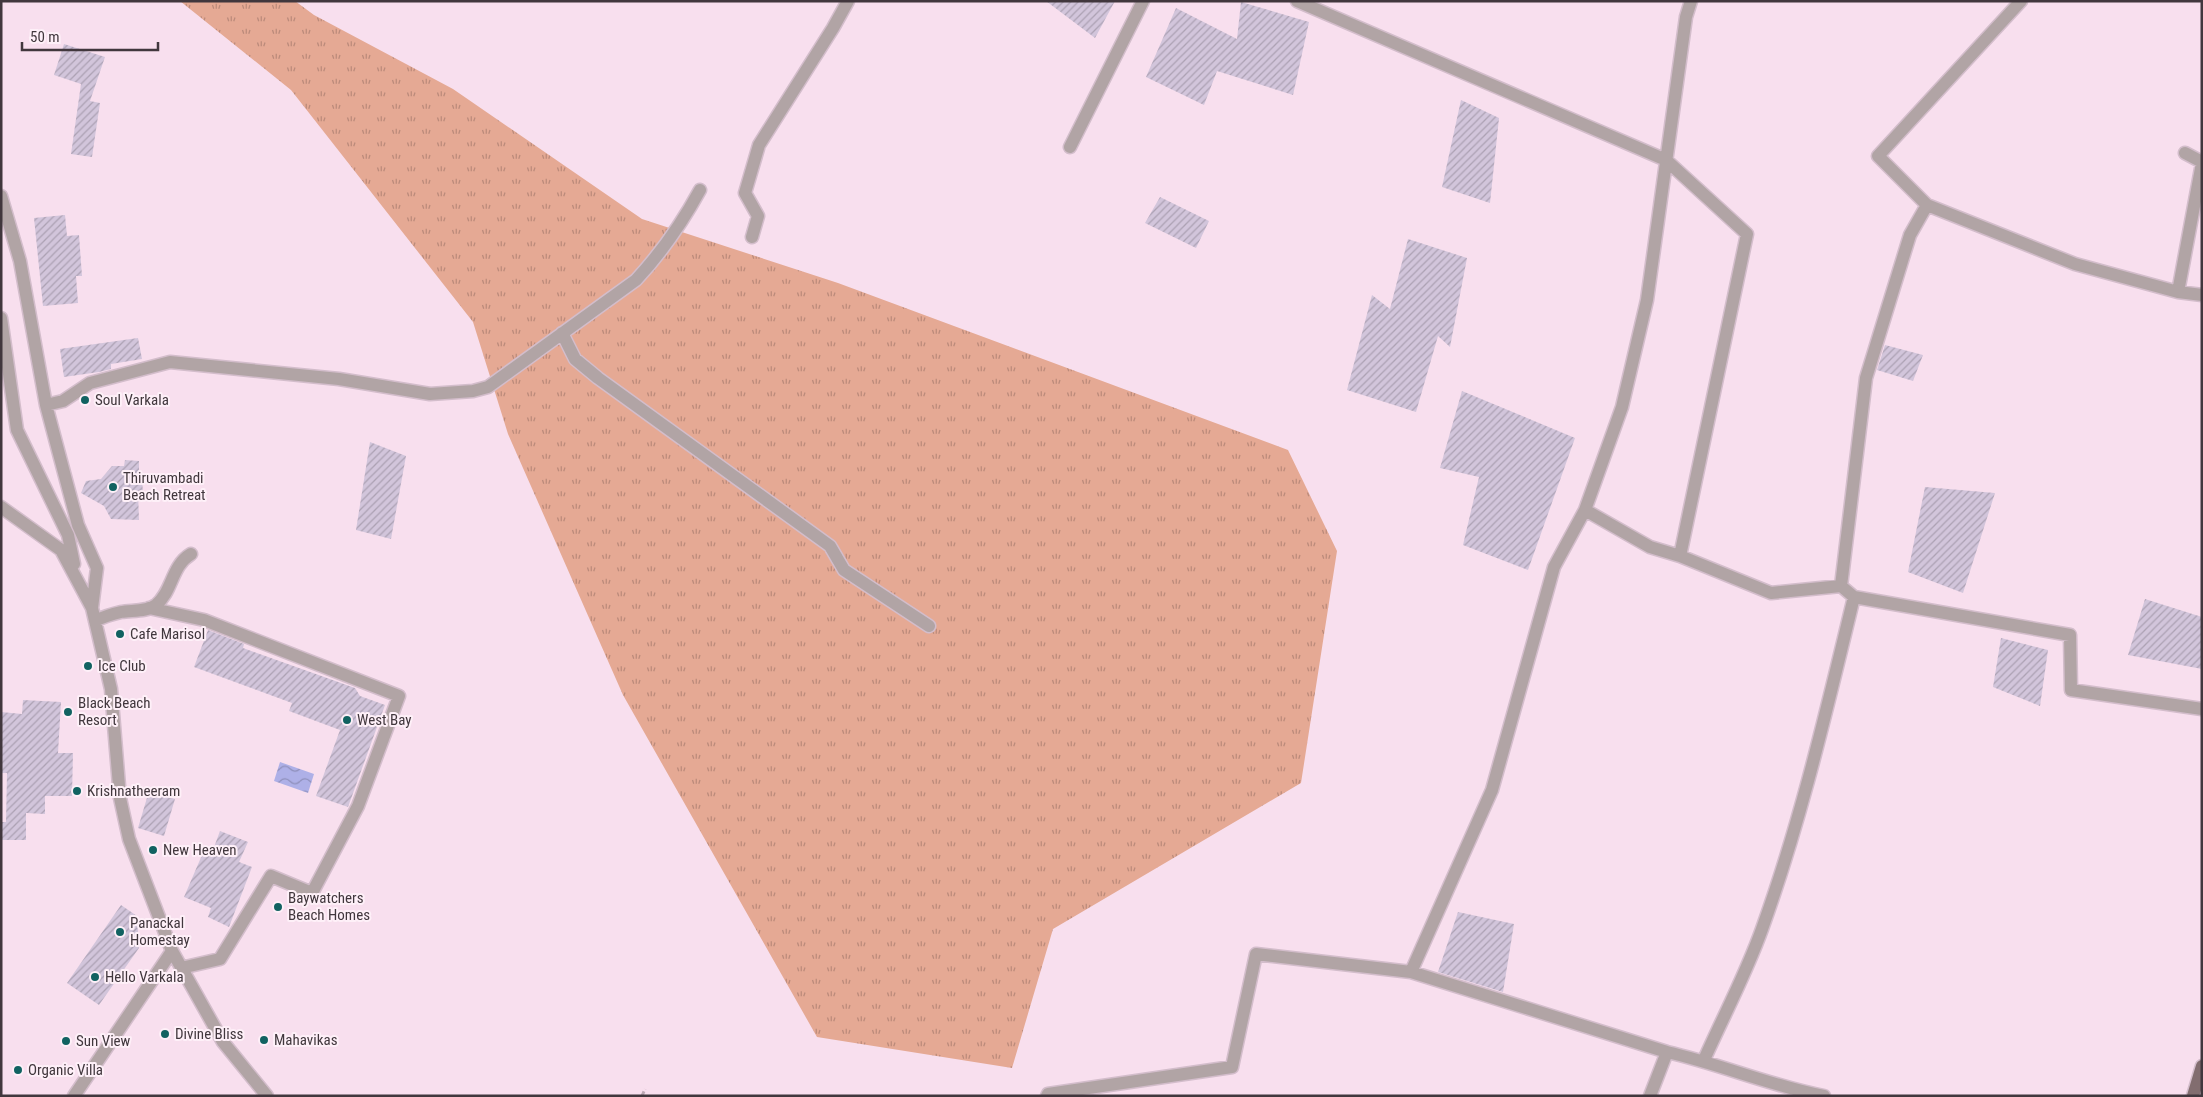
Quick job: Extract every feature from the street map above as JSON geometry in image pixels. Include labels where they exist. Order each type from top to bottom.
[{"type":"main road","points":[[2193,1096],[2202,1066]]},
{"type":"street","points":[[752,237],[758,216],[745,192],[759,145],[848,1]]},
{"type":"street","points":[[1070,147],[1143,1]]},
{"type":"street","points":[[1297,1],[1666,160],[1748,234],[1680,556]]},
{"type":"street","points":[[1411,972],[1492,790],[1554,567],[1585,510],[1622,407],[1647,300],[1686,17],[1691,1]]},
{"type":"street","points":[[2021,1],[1878,156],[1927,205],[2075,264],[2178,292],[2202,295]]},
{"type":"street","points":[[2178,292],[2202,163],[2185,153]]},
{"type":"street","points":[[46,405],[63,401],[90,383],[170,362],[339,378],[430,394],[473,391],[488,387],[636,280],[657,258],[683,222],[700,190]]},
{"type":"street","points":[[1,196],[20,261],[46,405],[78,525],[97,568],[93,615]]},
{"type":"street","points":[[1841,586],[1866,378],[1910,235],[1927,205]]},
{"type":"street","points":[[1,318],[17,430],[68,535],[71,557],[93,615],[111,689],[120,798],[130,839],[172,951],[181,968],[223,1042],[267,1096]]},
{"type":"street","points":[[562,333],[575,359],[598,378],[830,546],[844,570],[929,626]]},
{"type":"street","points":[[1,507],[61,550],[93,615]]},
{"type":"street","points":[[1585,510],[1650,547],[1680,556],[1771,593],[1841,586],[1854,596],[2070,635],[2071,690],[2202,709]]},
{"type":"street","points":[[93,615],[149,608],[156,605],[162,598],[178,566],[191,554]]},
{"type":"street","points":[[1704,1060],[1762,930],[1787,852],[1823,724],[1854,596]]},
{"type":"street","points":[[149,608],[204,620],[399,696],[358,806],[312,892],[272,876],[220,959],[181,968]]},
{"type":"street","points":[[74,1096],[172,951]]},
{"type":"street","points":[[1047,1096],[1048,1094],[1232,1067],[1256,954],[1411,972],[1667,1052],[1704,1060],[1796,1090],[1824,1096]]},
{"type":"street","points":[[1650,1096],[1667,1052]]},
{"type":"path","points":[[642,1096],[645,1089]]},
{"type":"green space","points":[[180,1],[295,1],[314,15],[453,89],[642,219],[838,283],[1288,450],[1337,551],[1301,783],[1053,929],[1012,1068],[817,1037],[623,695],[508,434],[473,322],[291,90]]},
{"type":"water","points":[[280,762],[314,774],[308,793],[274,781]]},
{"type":"building","points":[[1046,1],[1115,1],[1095,38]]},
{"type":"building","points":[[1241,2],[1309,22],[1293,95],[1217,71],[1204,105],[1146,77],[1176,8],[1237,39]]},
{"type":"building","points":[[64,44],[105,57],[90,101],[100,103],[92,157],[71,154],[81,84],[54,75]]},
{"type":"building","points":[[1461,100],[1499,118],[1490,203],[1442,187]]},
{"type":"building","points":[[1160,197],[1209,221],[1196,248],[1145,223]]},
{"type":"building","points":[[65,215],[67,236],[79,235],[82,276],[76,276],[78,303],[43,306],[34,218]]},
{"type":"building","points":[[1408,239],[1467,258],[1450,347],[1438,336],[1416,412],[1347,390],[1372,295],[1390,309]]},
{"type":"building","points":[[138,338],[142,359],[111,364],[111,369],[99,372],[64,377],[60,349]]},
{"type":"building","points":[[1885,345],[1923,355],[1913,381],[1877,370]]},
{"type":"building","points":[[1462,391],[1575,438],[1528,570],[1463,545],[1479,477],[1440,468]]},
{"type":"building","points":[[370,442],[406,456],[391,539],[356,530]]},
{"type":"building","name":"Thiruvambadi Beach Retreat","points":[[125,460],[139,461],[139,479],[142,480],[143,492],[138,492],[139,520],[111,519],[104,506],[81,493],[86,481],[101,479],[112,466],[124,466]]},
{"type":"building","points":[[1925,487],[1995,493],[1963,593],[1908,572]]},
{"type":"building","points":[[2145,599],[2202,617],[2202,669],[2128,655]]},
{"type":"building","name":"West Bay","points":[[208,630],[244,644],[243,648],[355,688],[360,696],[385,705],[348,807],[316,796],[340,730],[289,711],[292,703],[194,667]]},
{"type":"building","points":[[2001,638],[2048,650],[2040,706],[1993,687]]},
{"type":"building","points":[[23,700],[61,702],[58,753],[73,753],[72,796],[45,796],[45,814],[26,813],[26,840],[1,840],[1,822],[6,822],[7,773],[1,773],[1,712],[22,714]]},
{"type":"building","points":[[149,791],[175,799],[164,836],[138,828]]},
{"type":"building","points":[[220,831],[248,842],[239,862],[252,867],[229,927],[208,917],[211,908],[184,897],[205,848],[213,850]]},
{"type":"building","points":[[121,905],[137,916],[139,948],[99,1005],[67,983]]},
{"type":"building","points":[[1458,912],[1514,924],[1503,992],[1438,972]]},
{"type":"place","name":"Soul Varkala","points":[[85,400]]},
{"type":"place","name":"Thiruvambadi Beach Retreat","points":[[113,487]]},
{"type":"place","name":"Cafe Marisol","points":[[120,634]]},
{"type":"place","name":"Ice Club","points":[[88,666]]},
{"type":"place","name":"Black Beach Resort","points":[[68,712]]},
{"type":"place","name":"West Bay","points":[[347,720]]},
{"type":"place","name":"Krishnatheeram","points":[[77,791]]},
{"type":"place","name":"New Heaven","points":[[153,850]]},
{"type":"place","name":"Baywatchers Beach Homes","points":[[278,907]]},
{"type":"place","name":"Panackal Homestay","points":[[120,932]]},
{"type":"place","name":"Hello Varkala","points":[[95,977]]},
{"type":"place","name":"Divine Bliss","points":[[165,1034]]},
{"type":"place","name":"Mahavikas","points":[[264,1040]]},
{"type":"place","name":"Sun View","points":[[66,1041]]},
{"type":"place","name":"Organic Villa","points":[[18,1070]]}]
